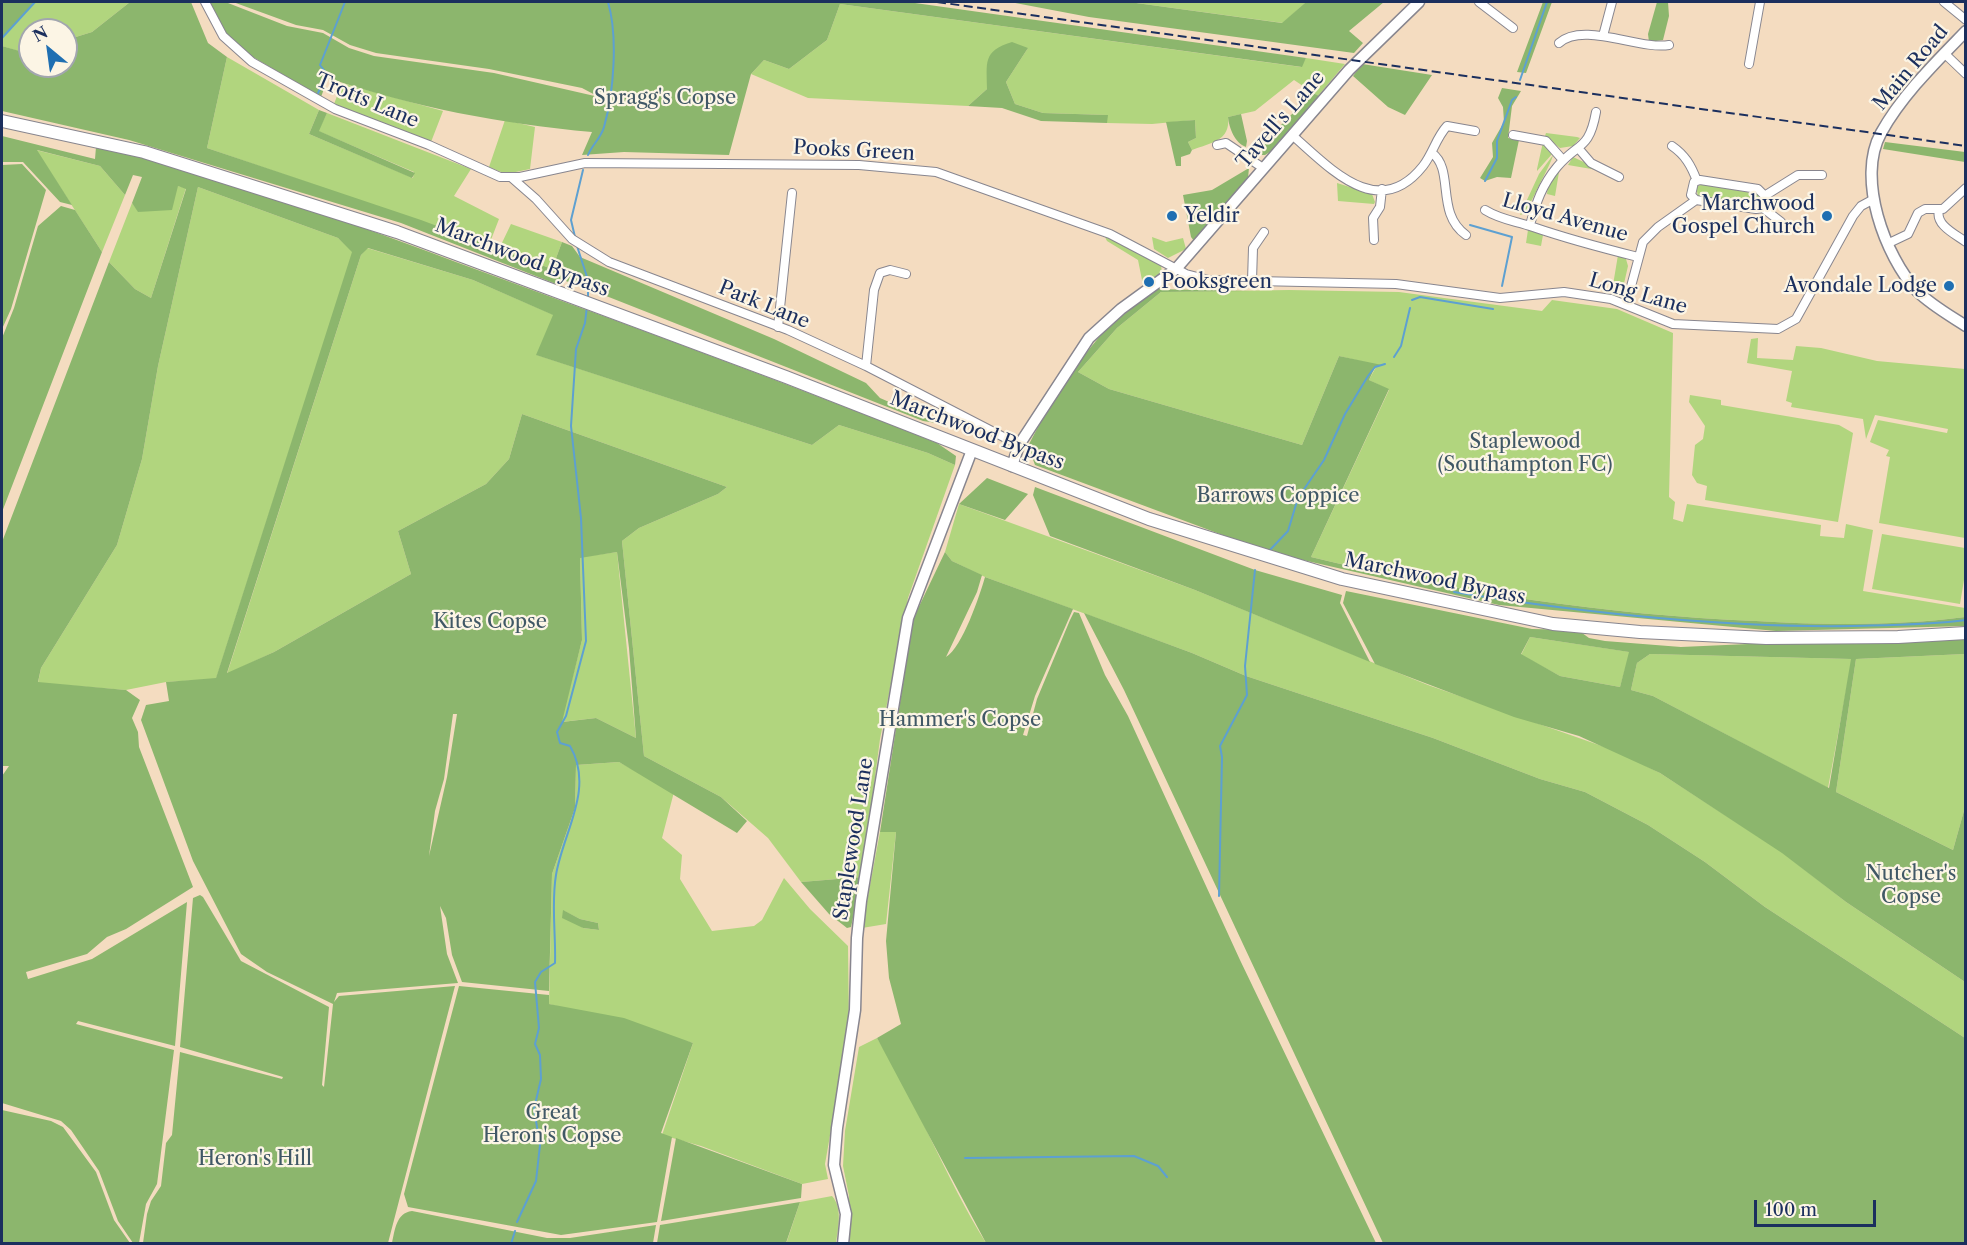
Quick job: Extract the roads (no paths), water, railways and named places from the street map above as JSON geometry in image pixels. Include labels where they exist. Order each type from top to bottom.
[{"type":"main road","name":"Marchwood Bypass","points":[[2,121],[144,152],[397,232],[1149,519],[1246,552],[1341,579],[1553,624],[1640,632],[1766,638],[1898,637],[1965,633]]},
{"type":"street","name":"Trotts Lane","points":[[205,2],[223,36],[234,48],[252,62],[316,99],[500,177],[512,178]]},
{"type":"street","name":"Tavell's Lane","points":[[1176,269],[1349,70],[1419,2]]},
{"type":"street","points":[[1479,2],[1513,28]]},
{"type":"street","points":[[1603,36],[1612,2]]},
{"type":"street","points":[[1749,64],[1760,2]]},
{"type":"street","points":[[1944,2],[1965,20]]},
{"type":"street","name":"Main Road","points":[[1965,31],[1913,89],[1881,133],[1872,172],[1874,199],[1900,267],[1918,291],[1965,326]]},
{"type":"street","points":[[1559,43],[1570,36],[1603,36],[1656,47],[1669,45]]},
{"type":"street","points":[[1944,53],[1965,74]]},
{"type":"street","points":[[1530,225],[1541,190],[1563,160],[1579,149],[1593,129],[1596,112]]},
{"type":"street","points":[[1292,135],[1346,182],[1362,189],[1382,189],[1394,187],[1410,178],[1432,153],[1447,126],[1475,131]]},
{"type":"street","points":[[1513,135],[1546,141],[1563,160]]},
{"type":"street","points":[[1217,145],[1226,143],[1263,168]]},
{"type":"street","points":[[1672,146],[1682,153],[1697,180]]},
{"type":"street","points":[[1579,149],[1591,163],[1619,177]]},
{"type":"street","points":[[1432,153],[1441,163],[1449,213],[1459,230],[1466,235]]},
{"type":"street","name":"Pooks Green","points":[[512,178],[585,163],[803,164],[903,168],[959,178],[1110,234],[1176,269]]},
{"type":"street","points":[[1766,195],[1798,175],[1822,175]]},
{"type":"street","name":"Park Lane","points":[[512,178],[536,199],[572,239],[609,262],[778,327],[866,366],[1019,445]]},
{"type":"street","points":[[1697,180],[1758,189],[1766,195],[1767,203],[1763,208],[1756,209],[1696,200],[1691,195],[1691,188],[1697,180]]},
{"type":"street","points":[[1965,188],[1939,210],[1937,217],[1940,223],[1965,242]]},
{"type":"street","points":[[1374,240],[1373,218],[1381,203],[1382,189]]},
{"type":"street","points":[[778,327],[792,193]]},
{"type":"street","name":"Long Lane","points":[[1176,269],[1209,280],[1396,284],[1500,298],[1564,292],[1597,296],[1673,324],[1760,330],[1785,327],[1796,319],[1853,216],[1861,206],[1874,199]]},
{"type":"street","points":[[1626,305],[1643,242],[1650,233],[1696,200]]},
{"type":"street","points":[[1763,208],[1781,222]]},
{"type":"street","points":[[1889,243],[1908,234],[1918,213],[1925,209],[1939,210]]},
{"type":"street","name":"Lloyd Avenue","points":[[1485,210],[1504,220],[1530,225],[1570,240],[1638,256]]},
{"type":"street","points":[[1252,281],[1252,248],[1264,232]]},
{"type":"street","points":[[1012,466],[1019,445],[1089,338],[1121,309],[1176,269]]},
{"type":"street","points":[[866,366],[874,290],[880,273],[890,270],[906,274]]},
{"type":"street","name":"Staplewood Lane","points":[[843,1244],[846,1214],[836,1181],[834,1165],[837,1128],[855,1010],[856,954],[861,901],[908,618],[972,450]]},
{"type":"waterway","points":[[2,38],[35,2]]},
{"type":"waterway","points":[[318,93],[327,74],[320,65],[345,2]]},
{"type":"waterway","points":[[588,155],[603,131],[610,97],[614,47],[608,2]]},
{"type":"waterway","points":[[1520,80],[1547,2]]},
{"type":"waterway","points":[[1485,181],[1497,158],[1497,141],[1512,100],[1516,97]]},
{"type":"waterway","points":[[575,237],[571,220],[583,170]]},
{"type":"waterway","points":[[1470,225],[1512,237],[1502,286]]},
{"type":"waterway","points":[[577,246],[588,280],[588,298]]},
{"type":"waterway","points":[[1412,300],[1420,297],[1493,309]]},
{"type":"waterway","points":[[517,1222],[536,1181],[540,1145],[534,1109],[541,1079],[540,1055],[535,1044],[539,1028],[535,982],[541,972],[555,963],[556,875],[578,794],[577,762],[570,746],[560,743],[557,732],[566,716],[586,641],[581,518],[571,426],[576,349],[585,323],[587,306]]},
{"type":"waterway","points":[[1394,357],[1401,346],[1410,308]]},
{"type":"waterway","points":[[1268,552],[1288,531],[1298,498],[1324,460],[1345,414],[1368,376],[1375,367],[1385,364]]},
{"type":"waterway","points":[[1219,896],[1222,757],[1220,746],[1247,695],[1245,666],[1255,570]]},
{"type":"waterway","points":[[1454,592],[1602,613],[1702,622],[1852,626],[1966,620]]},
{"type":"waterway","points":[[965,1158],[1134,1156],[1158,1166],[1167,1177]]},
{"type":"waterway","points":[[511,1244],[515,1231]]},
{"type":"railway","points":[[937,2],[1966,146]]},
{"type":"place","name":"Yeldir","points":[[1172,216]]},
{"type":"place","name":"Marchwood Gospel Church","points":[[1827,216]]},
{"type":"place","name":"Pooksgreen","points":[[1149,282]]},
{"type":"place","name":"Avondale Lodge","points":[[1949,286]]},
{"type":"park label","name":"Spragg's Copse","points":[[665,98]]},
{"type":"park label","name":"Staplewood (Southampton FC)","points":[[1525,454]]},
{"type":"park label","name":"Barrows Coppice","points":[[1278,496]]},
{"type":"park label","name":"Kites Copse","points":[[490,622]]},
{"type":"park label","name":"Hammer's Copse","points":[[960,720]]},
{"type":"park label","name":"Nutcher's Copse","points":[[1911,886]]},
{"type":"park label","name":"Great Heron's Copse","points":[[552,1124]]},
{"type":"park label","name":"Heron's Hill","points":[[255,1159]]}]
